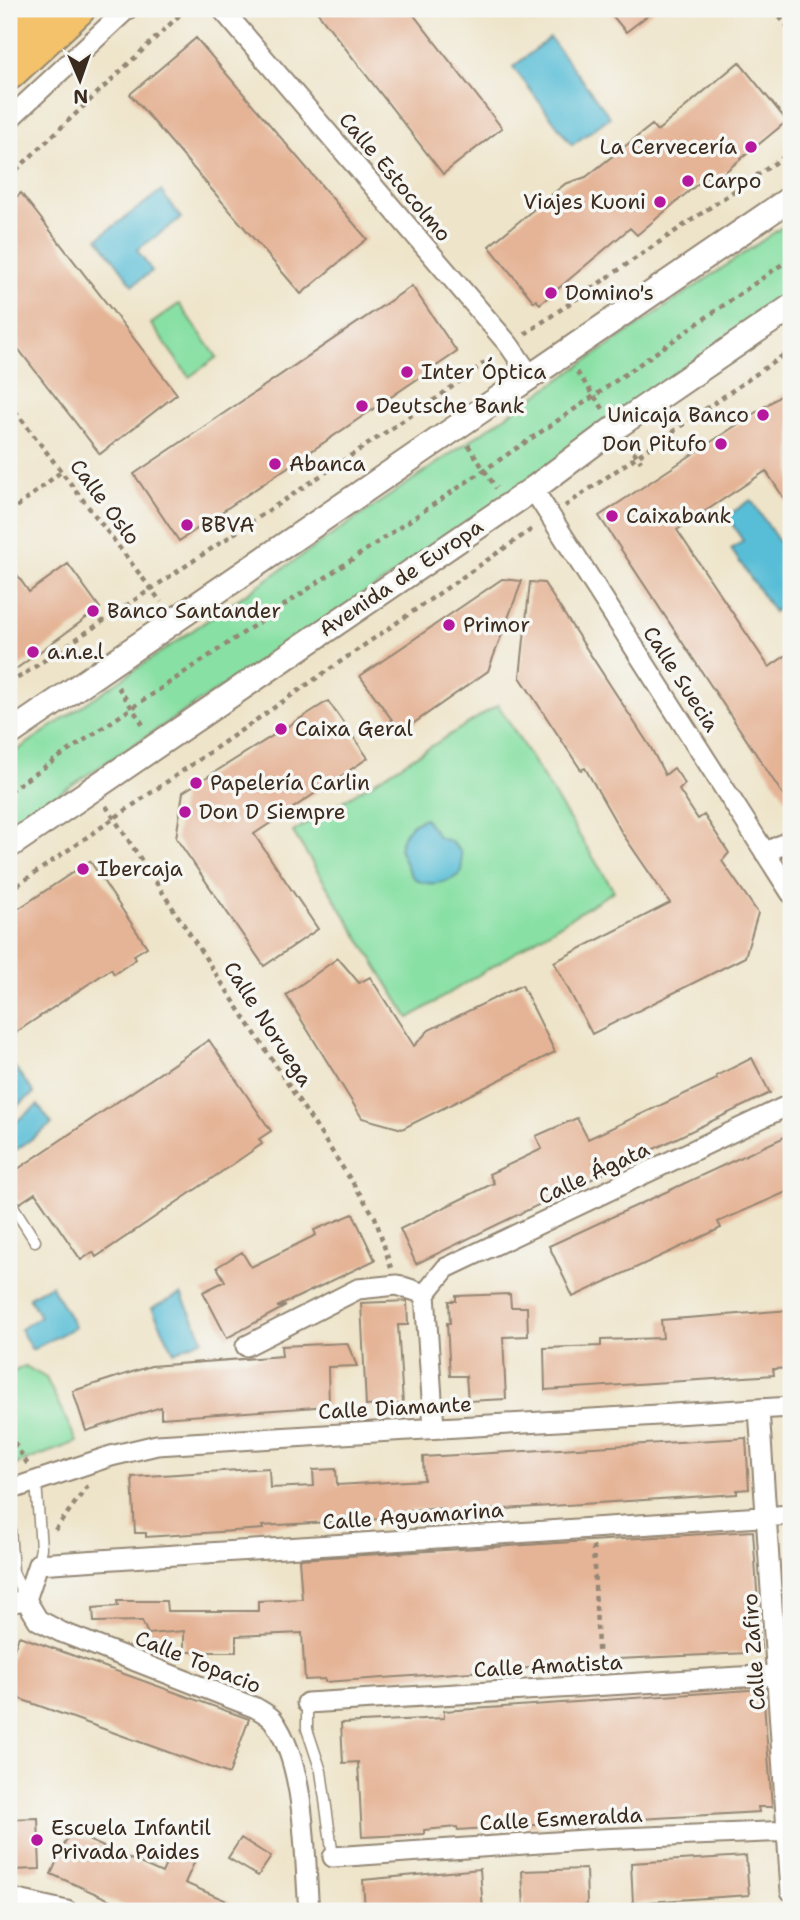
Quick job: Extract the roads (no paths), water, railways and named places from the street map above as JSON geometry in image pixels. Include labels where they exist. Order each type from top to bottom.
[{"type":"highway","points":[[9,32],[31,9]]},
{"type":"highway","points":[[9,73],[78,9]]},
{"type":"street","points":[[9,119],[127,9]]},
{"type":"street","name":"Calle Estocolmo","points":[[222,9],[509,345],[531,377]]},
{"type":"street","points":[[9,734],[791,198]]},
{"type":"street","name":"Avenida de Europa","points":[[9,846],[533,489],[617,427],[791,307]]},
{"type":"street","name":"Calle Suecia","points":[[533,489],[791,893]]},
{"type":"street","points":[[765,853],[791,840]]},
{"type":"street","name":"Calle Ágata","points":[[425,1294],[446,1268],[791,1104]]},
{"type":"street","points":[[246,1346],[358,1289],[397,1285],[425,1294],[434,1428]]},
{"type":"street","name":"Calle Diamante","points":[[9,1490],[111,1455],[157,1444],[791,1407]]},
{"type":"street","name":"Calle Zafiro","points":[[759,1409],[767,1517],[785,1675],[791,1891]]},
{"type":"street","name":"Calle Aguamarina","points":[[39,1556],[592,1528],[791,1515]]},
{"type":"street","points":[[18,1601],[39,1556]]},
{"type":"street","name":"Calle Topacio","points":[[18,1601],[38,1620],[61,1632],[256,1708],[272,1718],[290,1753],[298,1789],[309,1911]]},
{"type":"street","name":"Calle Amatista","points":[[307,1703],[785,1675]]},
{"type":"street","name":"Calle Esmeralda","points":[[333,1857],[599,1839],[789,1831]]},
{"type":"street","points":[[9,1898],[67,1911]]},
{"type":"lane","points":[[9,1200],[35,1241]]},
{"type":"lane","points":[[36,1482],[39,1556]]},
{"type":"lane","points":[[9,1514],[18,1601]]},
{"type":"lane","points":[[307,1703],[307,1729],[321,1771],[333,1857]]},
{"type":"water","points":[[550,38],[610,117],[572,145],[513,67]]},
{"type":"water","points":[[161,191],[181,218],[137,250],[152,271],[133,285],[98,238]]},
{"type":"water","points":[[751,500],[791,560],[791,600],[774,612],[731,549],[743,541],[727,516]]},
{"type":"water","points":[[425,818],[439,838],[450,841],[461,852],[462,871],[444,882],[429,883],[416,879],[409,872],[399,848],[408,829]]},
{"type":"water","points":[[13,1065],[34,1093],[9,1112],[9,1068]]},
{"type":"water","points":[[38,1105],[52,1124],[16,1150],[9,1139],[9,1127]]},
{"type":"water","points":[[51,1285],[75,1327],[32,1350],[20,1329],[40,1317],[29,1297]]},
{"type":"water","points":[[181,1294],[203,1339],[174,1352],[152,1308]]},
{"type":"place","name":"La Cervecería","points":[[751,147]]},
{"type":"place","name":"Carpo","points":[[688,181]]},
{"type":"place","name":"Viajes Kuoni","points":[[660,202]]},
{"type":"place","name":"Domino's","points":[[551,293]]},
{"type":"place","name":"Inter Óptica","points":[[407,372]]},
{"type":"place","name":"Deutsche Bank","points":[[362,406]]},
{"type":"place","name":"Unicaja Banco","points":[[763,415]]},
{"type":"place","name":"Don Pitufo","points":[[721,444]]},
{"type":"place","name":"Abanca","points":[[275,464]]},
{"type":"place","name":"Caixabank","points":[[612,516]]},
{"type":"place","name":"BBVA","points":[[187,525]]},
{"type":"place","name":"Banco Santander","points":[[93,611]]},
{"type":"place","name":"Primor","points":[[449,625]]},
{"type":"place","name":"a.n.e.l","points":[[33,652]]},
{"type":"place","name":"Caixa Geral","points":[[281,729]]},
{"type":"place","name":"Papelería Carlin","points":[[196,783]]},
{"type":"place","name":"Don D Siempre","points":[[185,812]]},
{"type":"place","name":"Ibercaja","points":[[83,869]]},
{"type":"place","name":"Escuela Infantil Privada Paides","points":[[37,1840]]}]
